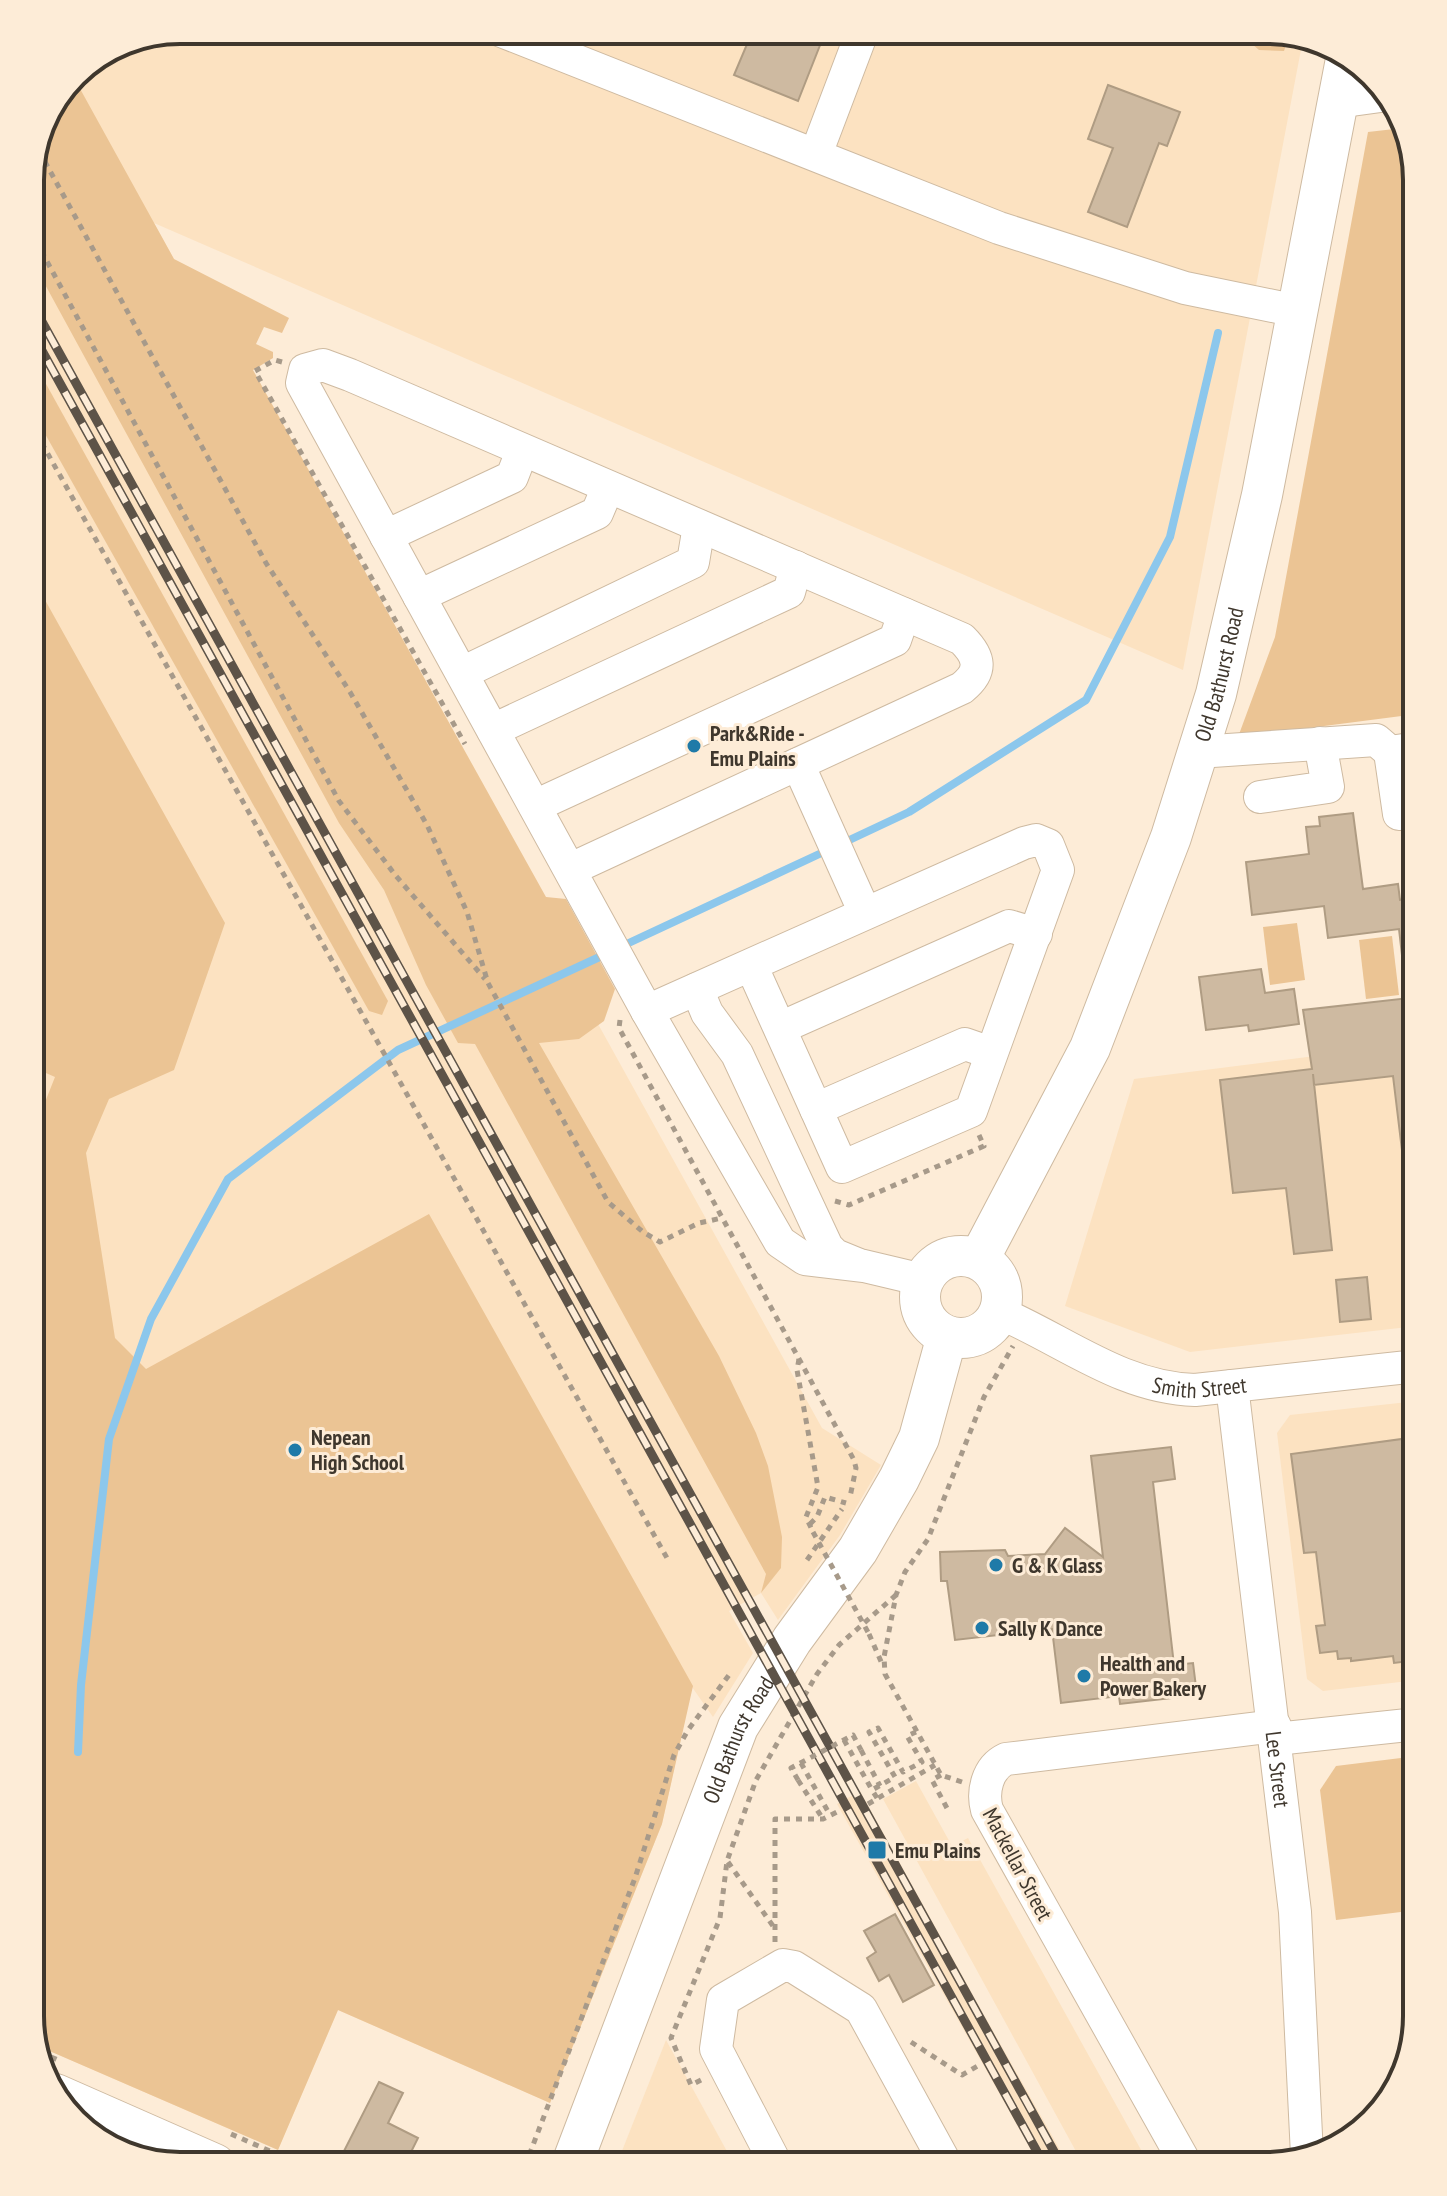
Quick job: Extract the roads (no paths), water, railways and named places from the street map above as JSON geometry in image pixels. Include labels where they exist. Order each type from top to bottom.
[{"type":"highway","points":[[79,2107],[182,2152]]},
{"type":"main road","name":"Old Bathurst Road","points":[[979,1259],[1090,1048],[1171,837],[1198,752],[1231,635],[1344,68]]},
{"type":"main road","points":[[953,1256],[979,1259],[997,1276],[1013,1319],[972,1337],[947,1336],[937,1331],[923,1314],[920,1303],[923,1280],[940,1261],[953,1256]]},
{"type":"main road","name":"Old Bathurst Road","points":[[576,2152],[738,1727],[792,1640],[858,1550],[885,1506],[919,1438],[947,1336]]},
{"type":"street","points":[[535,44],[999,228],[1118,269],[1198,291],[1297,311]]},
{"type":"street","points":[[816,154],[858,44]]},
{"type":"street","points":[[1337,102],[1374,97]]},
{"type":"street","points":[[571,869],[962,688],[975,678],[979,663],[974,651],[962,639],[350,375],[323,365],[305,370],[302,383],[630,979],[634,1013],[682,1072],[780,1242],[805,1259],[864,1266],[923,1280]]},
{"type":"street","points":[[386,536],[512,477],[522,451]]},
{"type":"street","points":[[419,596],[597,513],[608,487]]},
{"type":"street","points":[[462,673],[693,562],[699,526]]},
{"type":"street","points":[[493,730],[789,592],[796,567]]},
{"type":"street","points":[[535,806],[895,640],[904,614]]},
{"type":"street","points":[[1198,752],[1376,740],[1403,750]]},
{"type":"street","points":[[1260,797],[1328,787],[1320,743]]},
{"type":"street","points":[[1403,763],[1399,814],[1403,813]]},
{"type":"street","points":[[798,764],[865,913]]},
{"type":"street","points":[[634,1013],[697,989],[865,913],[1036,840],[1048,845],[1058,870],[971,1111],[842,1167],[751,965]]},
{"type":"street","points":[[780,1028],[1009,926],[1036,934]]},
{"type":"street","points":[[697,989],[707,1013],[729,1040],[808,1206],[835,1255],[864,1266]]},
{"type":"street","points":[[682,1072],[683,1054],[691,1040],[708,1034],[729,1040]]},
{"type":"street","points":[[816,1109],[965,1044],[991,1053]]},
{"type":"street","name":"Smith Street","points":[[1013,1319],[1139,1382],[1166,1389],[1232,1386],[1403,1368]]},
{"type":"street","name":"Lee Street","points":[[1232,1386],[1276,1732],[1299,1969],[1307,2146]]},
{"type":"street","name":"Mackellar Street","points":[[1179,2152],[987,1810],[985,1790],[999,1762],[1017,1756],[1276,1732],[1403,1725]]},
{"type":"street","points":[[770,2152],[725,2067],[716,2043],[723,2000],[776,1967],[794,1967],[858,2005],[939,2152]]},
{"type":"waterway","points":[[843,843],[909,812],[1086,700],[1170,537],[1218,333]]},
{"type":"waterway","points":[[618,948],[830,849]]},
{"type":"waterway","points":[[78,1752],[81,1685],[109,1439],[151,1319],[228,1179],[398,1050],[606,954]]},
{"type":"railway","points":[[44,325],[1054,2152]]},
{"type":"railway","points":[[44,354],[1037,2152]]},
{"type":"place","name":"Park&Ride - Emu Plains","points":[[694,746]]},
{"type":"place","name":"Nepean High School","points":[[295,1450]]},
{"type":"place","name":"G & K Glass","points":[[996,1565]]},
{"type":"place","name":"Sally K Dance","points":[[982,1628]]},
{"type":"place","name":"Health and Power Bakery","points":[[1084,1676]]},
{"type":"place","name":"Emu Plains","points":[[877,1850]]}]
